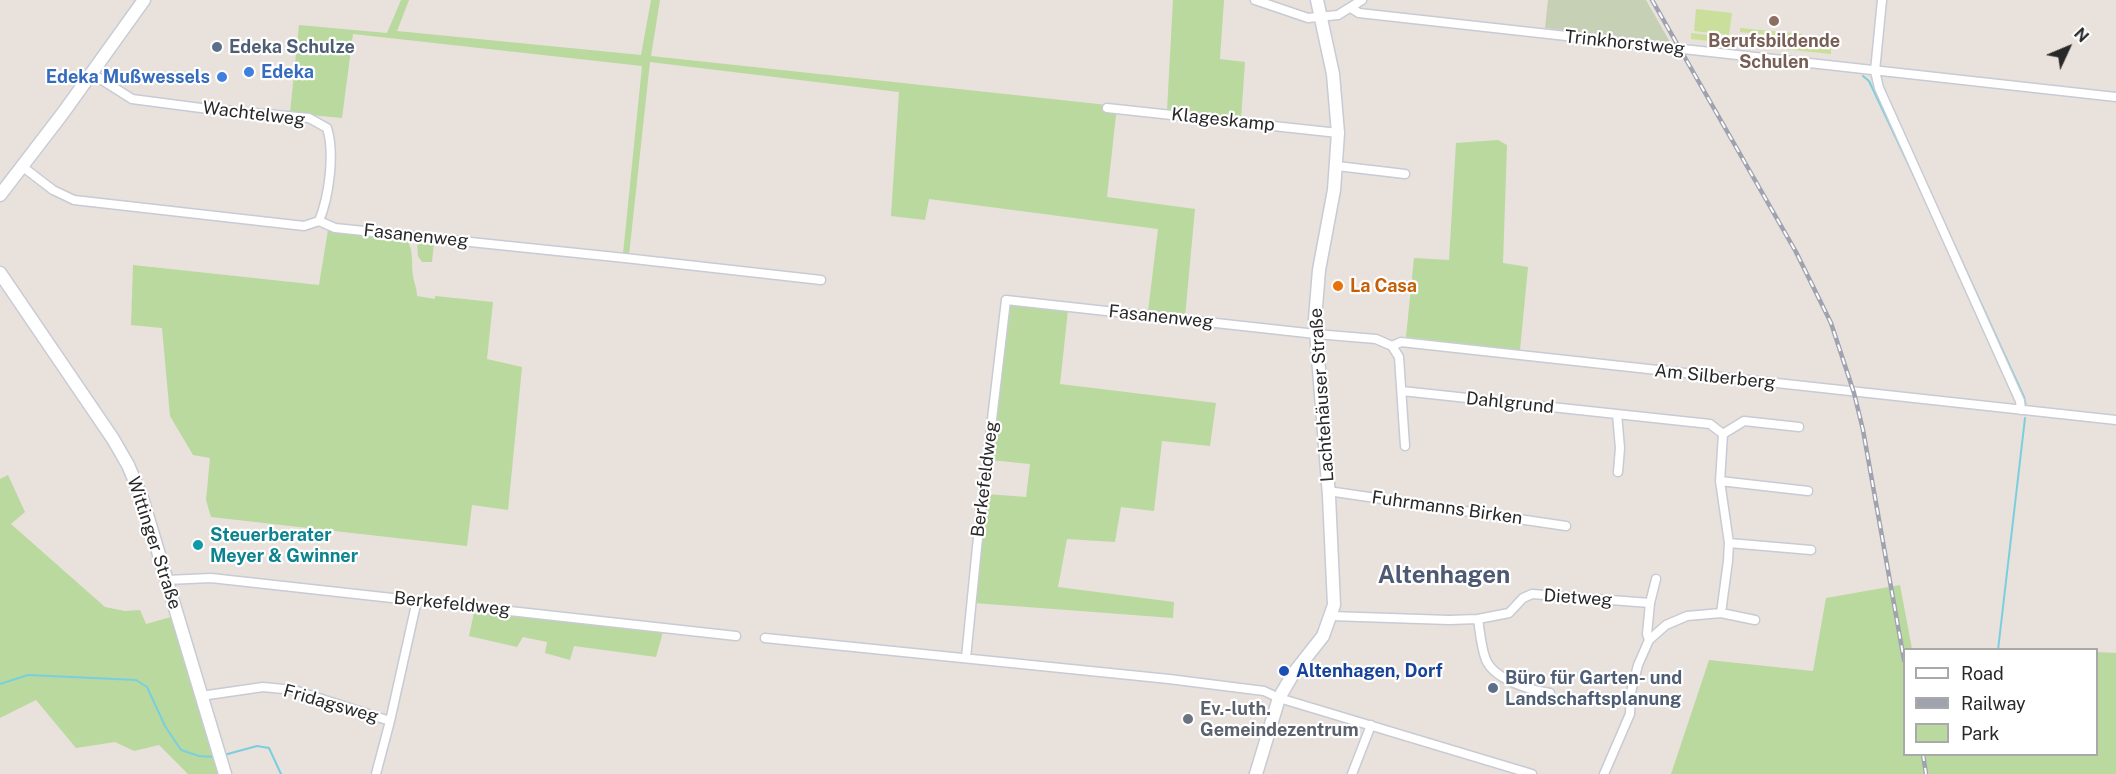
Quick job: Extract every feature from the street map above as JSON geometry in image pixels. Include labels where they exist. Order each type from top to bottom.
[{"type":"street","points":[[0,195],[144,0]]},
{"type":"street","points":[[1255,0],[1308,18],[1338,15],[1362,0]]},
{"type":"street","name":"Lachtehäuser Straße","points":[[1256,774],[1279,698],[1293,674],[1323,636],[1331,616],[1334,592],[1316,334],[1316,303],[1319,270],[1334,190],[1338,133],[1333,74],[1317,0]]},
{"type":"street","points":[[1882,0],[1875,71],[1879,88],[2020,401],[2021,410]]},
{"type":"street","name":"Trinkhorstweg","points":[[1351,8],[1359,13],[2116,97]]},
{"type":"street","name":"Wachtelweg","points":[[91,73],[132,99],[309,118],[327,128],[332,144],[325,208],[319,221]]},
{"type":"street","name":"Klageskamp","points":[[1107,108],[1338,133]]},
{"type":"street","points":[[1337,166],[1405,174]]},
{"type":"street","name":"Fasanenweg","points":[[22,167],[53,190],[74,200],[304,226],[319,221],[335,228],[821,280]]},
{"type":"street","name":"Wittinger Straße","points":[[0,273],[113,439],[128,465],[142,498],[224,769]]},
{"type":"street","name":"Fasanenweg","points":[[1006,300],[1316,334]]},
{"type":"street","name":"Berkefeldweg","points":[[966,658],[1006,300]]},
{"type":"street","name":"Am Silberberg","points":[[1316,334],[1376,339],[1392,346],[1401,342],[2116,420]]},
{"type":"street","points":[[1392,346],[1399,357],[1405,446]]},
{"type":"street","name":"Dahlgrund","points":[[1402,391],[1710,424],[1723,434]]},
{"type":"street","points":[[1617,414],[1620,448],[1618,472]]},
{"type":"street","points":[[1721,613],[1729,543],[1720,481],[1723,434],[1744,421],[1799,427]]},
{"type":"street","points":[[1720,481],[1808,491]]},
{"type":"street","name":"Fuhrmanns Birken","points":[[1328,491],[1566,526]]},
{"type":"street","points":[[1729,543],[1810,550]]},
{"type":"street","name":"Berkefeldweg","points":[[167,580],[211,578],[736,636]]},
{"type":"street","points":[[1649,640],[1647,634],[1650,603],[1656,579]]},
{"type":"street","name":"Dietweg","points":[[1331,616],[1478,619],[1509,613],[1523,598],[1532,594],[1650,603]]},
{"type":"street","points":[[376,774],[417,600]]},
{"type":"street","points":[[1604,774],[1630,714],[1630,692],[1649,640],[1666,625],[1687,616],[1721,613],[1755,620]]},
{"type":"street","points":[[1478,619],[1487,662],[1498,674],[1530,690],[1550,693]]},
{"type":"street","points":[[765,638],[1264,691],[1279,698],[1532,774]]},
{"type":"street","name":"Fridagsweg","points":[[201,696],[263,687],[294,690],[390,721]]},
{"type":"street","points":[[1352,774],[1371,725]]},
{"type":"green space","points":[[401,0],[409,0],[397,31],[641,55],[651,0],[660,0],[651,56],[1117,106],[1107,197],[1195,209],[1185,317],[1148,312],[1158,229],[929,199],[925,220],[891,216],[899,92],[650,62],[629,255],[623,254],[642,66],[353,34],[342,118],[290,113],[299,25],[387,33]]},
{"type":"green space","points":[[1173,0],[1224,0],[1220,59],[1245,62],[1241,119],[1167,111]]},
{"type":"green space","points":[[1548,0],[1646,0],[1670,42],[1545,28]]},
{"type":"green space","points":[[1696,9],[1732,13],[1729,35],[1694,31]]},
{"type":"green space","points":[[1740,28],[1803,34],[1802,39],[1740,32]]},
{"type":"green space","points":[[1691,33],[1831,48],[1831,54],[1691,39]]},
{"type":"green space","points":[[1498,140],[1507,145],[1503,263],[1528,267],[1520,350],[1406,337],[1414,258],[1449,260],[1456,143]]},
{"type":"green space","points":[[328,230],[407,240],[417,296],[493,302],[487,359],[522,367],[508,510],[472,505],[467,546],[211,517],[206,500],[210,458],[193,455],[170,416],[162,328],[131,325],[133,265],[319,285]]},
{"type":"green space","points":[[417,242],[434,243],[432,262],[422,262],[418,256]]},
{"type":"green space","points":[[1009,304],[1068,310],[1060,384],[1216,403],[1210,446],[1162,441],[1154,511],[1121,507],[1115,542],[1067,539],[1058,587],[1174,602],[1173,618],[974,603],[986,494],[1026,497],[1030,464],[990,460]]},
{"type":"green space","points":[[8,475],[25,512],[11,524],[105,607],[125,611],[140,610],[146,624],[171,617],[219,774],[188,774],[159,745],[134,751],[115,742],[76,748],[36,700],[0,718],[0,479]]},
{"type":"green space","points":[[1900,585],[1912,648],[1903,648],[1903,756],[2098,756],[2098,652],[2116,653],[2116,774],[1671,774],[1709,660],[1813,671],[1826,598]]},
{"type":"green space","points":[[475,608],[663,632],[656,657],[574,646],[570,660],[545,653],[547,642],[523,637],[517,647],[469,636]]},
{"type":"waterway","points":[[1863,76],[1869,81],[1922,193]]},
{"type":"waterway","points":[[1941,216],[2024,397],[2026,407]]},
{"type":"waterway","points":[[1998,648],[2025,418]]},
{"type":"waterway","points":[[0,684],[28,675],[136,680],[147,687],[165,726],[181,750],[199,756],[215,757]]},
{"type":"waterway","points":[[224,755],[257,746],[269,748],[281,774]]},
{"type":"railway","points":[[1652,0],[1796,252],[1831,323],[1854,393],[1863,430],[1903,654]]},
{"type":"railway","points":[[1923,756],[1926,774]]},
{"type":"place","name":"Berufsbildende Schulen","points":[[1774,21]]},
{"type":"place","name":"Edeka Schulze","points":[[217,47]]},
{"type":"place","name":"Edeka","points":[[249,72]]},
{"type":"place","name":"Edeka Mußwessels","points":[[222,77]]},
{"type":"place","name":"La Casa","points":[[1338,286]]},
{"type":"place","name":"Steuerberater Meyer & Gwinner","points":[[198,545]]},
{"type":"place","name":"Altenhagen, Dorf","points":[[1284,671]]},
{"type":"place","name":"Büro für Garten- und Landschaftsplanung","points":[[1493,688]]},
{"type":"place","name":"Ev.-luth. Gemeindezentrum","points":[[1188,719]]},
{"type":"district","name":"Altenhagen","points":[[1444,576]]}]
